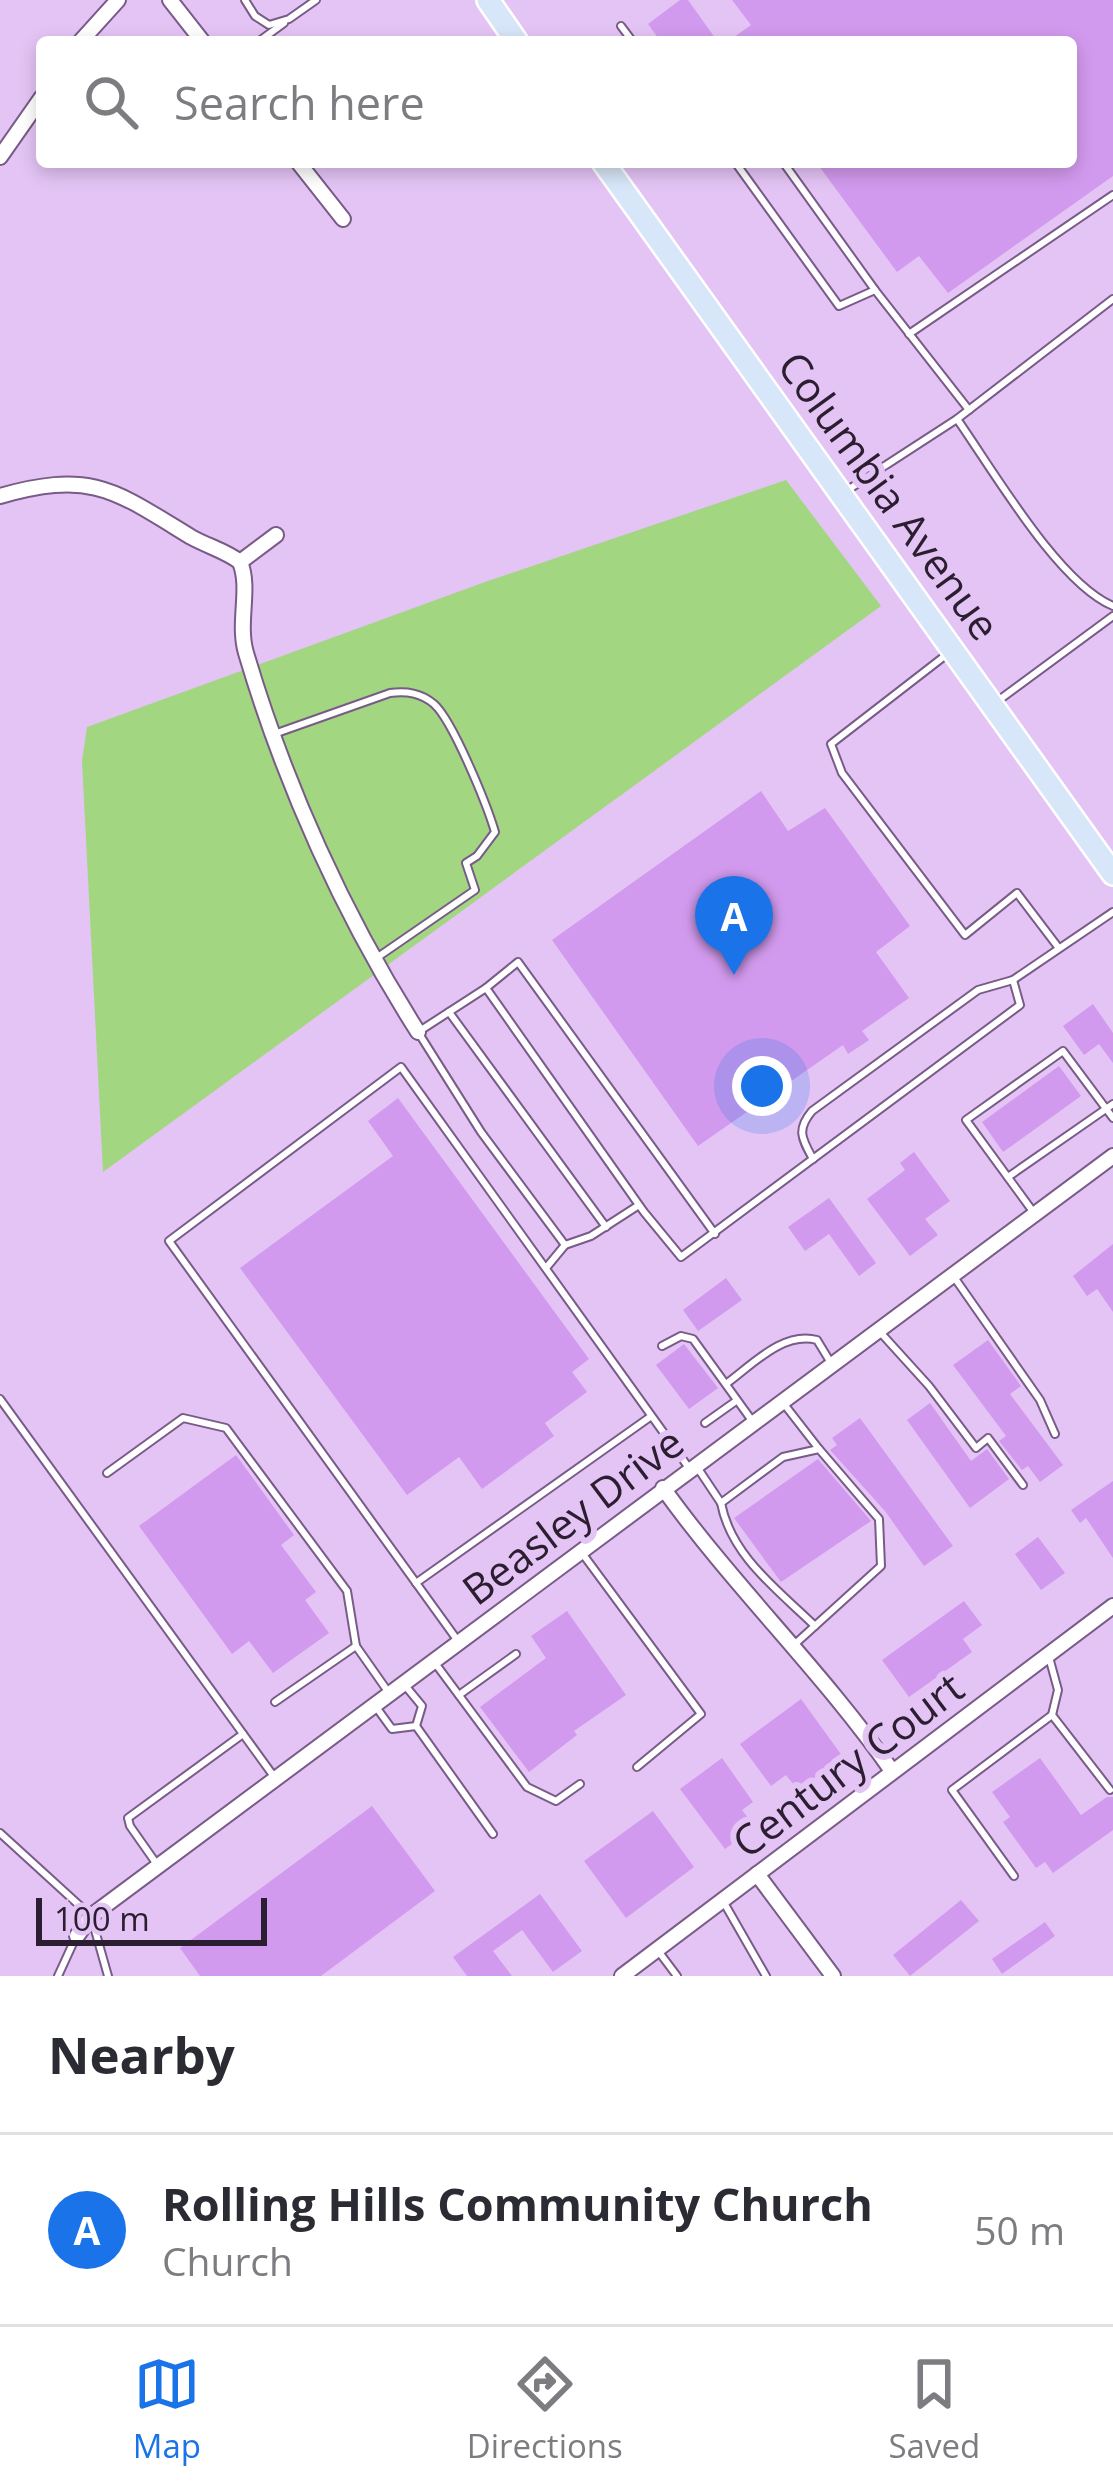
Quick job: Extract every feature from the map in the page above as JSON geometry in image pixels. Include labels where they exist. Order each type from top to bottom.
[{"type":"main road","points":[[488,0],[514,36]]},
{"type":"main road","name":"Columbia Avenue","points":[[607,168],[1113,874]]},
{"type":"street","points":[[85,36],[118,0]]},
{"type":"street","points":[[170,0],[198,36]]},
{"type":"street","points":[[0,158],[6,135],[36,103]]},
{"type":"street","points":[[303,168],[343,219]]},
{"type":"street","points":[[0,496],[42,484],[92,484],[135,502],[240,562],[246,575],[241,632],[274,734],[314,837],[374,959],[418,1032]]},
{"type":"street","points":[[240,562],[276,535]]},
{"type":"street","name":"Beasley Drive","points":[[77,1936],[91,1916],[1113,1156]]},
{"type":"street","points":[[663,1488],[892,1771]]},
{"type":"street","name":"Century Court","points":[[622,1976],[1113,1606]]},
{"type":"street","points":[[757,1874],[833,1976]]},
{"type":"lane","points":[[244,0],[269,25],[289,20]]},
{"type":"lane","points":[[266,36],[316,0]]},
{"type":"lane","points":[[621,26],[628,36]]},
{"type":"lane","points":[[739,168],[839,306],[875,290]]},
{"type":"lane","points":[[787,168],[969,410]]},
{"type":"lane","points":[[909,334],[1113,195]]},
{"type":"lane","points":[[840,495],[957,419],[1113,299]]},
{"type":"lane","points":[[957,419],[1073,578],[1098,600],[1113,606]]},
{"type":"lane","points":[[993,704],[1113,616]]},
{"type":"lane","points":[[954,649],[831,744],[842,773],[964,935],[1017,893],[1059,949]]},
{"type":"lane","points":[[274,734],[390,693],[415,694],[444,714],[477,788],[495,832],[466,863],[475,890],[374,959]]},
{"type":"lane","points":[[813,1159],[800,1135],[802,1123],[812,1112],[978,990],[1013,980],[1113,912]]},
{"type":"lane","points":[[565,1245],[481,1132],[418,1032],[518,962],[715,1234]]},
{"type":"lane","points":[[485,988],[681,1258],[1020,1005],[1013,980]]},
{"type":"lane","points":[[448,1012],[606,1227]]},
{"type":"lane","points":[[1034,1214],[966,1120],[1064,1051],[1110,1107],[1113,1118]]},
{"type":"lane","points":[[458,1641],[169,1240],[401,1067],[650,1417],[721,1503],[725,1526],[764,1580],[815,1626]]},
{"type":"lane","points":[[1008,1177],[1110,1107]]},
{"type":"lane","points":[[546,1268],[565,1245],[606,1227],[639,1205]]},
{"type":"lane","points":[[952,1274],[1040,1400],[1055,1434]]},
{"type":"lane","points":[[878,1329],[976,1448],[988,1438],[1022,1485]]},
{"type":"lane","points":[[662,1346],[681,1336],[693,1339],[753,1422]]},
{"type":"lane","points":[[726,1384],[781,1344],[801,1336],[817,1340],[831,1363]]},
{"type":"lane","points":[[0,1399],[275,1778]]},
{"type":"lane","points":[[704,1423],[737,1400]]},
{"type":"lane","points":[[781,1400],[879,1520],[881,1566],[794,1645]]},
{"type":"lane","points":[[416,1582],[650,1417]]},
{"type":"lane","points":[[107,1473],[183,1418],[226,1428],[347,1591],[356,1646],[389,1693]]},
{"type":"lane","points":[[721,1503],[784,1457],[819,1449]]},
{"type":"lane","points":[[580,1550],[701,1714],[637,1767]]},
{"type":"lane","points":[[275,1702],[356,1646]]},
{"type":"lane","points":[[460,1695],[516,1654]]},
{"type":"lane","points":[[1014,1876],[952,1790],[1052,1715],[1058,1690],[1048,1654]]},
{"type":"lane","points":[[433,1660],[527,1786],[556,1801],[580,1784]]},
{"type":"lane","points":[[403,1683],[422,1706],[416,1726]]},
{"type":"lane","points":[[374,1705],[392,1729],[416,1726]]},
{"type":"lane","points":[[1052,1715],[1110,1790]]},
{"type":"lane","points":[[416,1726],[493,1834]]},
{"type":"lane","points":[[158,1866],[128,1818],[243,1734]]},
{"type":"lane","points":[[0,1833],[91,1916],[108,1976]]},
{"type":"lane","points":[[723,1900],[766,1976]]},
{"type":"lane","points":[[58,1976],[77,1936]]},
{"type":"lane","points":[[657,1950],[677,1976]]},
{"type":"green space","points":[[786,480],[881,606],[103,1172],[82,761],[87,727],[485,582]]},
{"type":"building","points":[[680,0],[688,0],[714,36],[657,36],[648,24]]},
{"type":"building","points":[[732,0],[1113,0],[1113,176],[948,293],[919,256],[897,272],[820,168],[1077,168],[1077,36],[735,36],[751,25]]},
{"type":"building","points":[[761,791],[788,831],[825,808],[910,926],[876,952],[909,998],[862,1031],[869,1040],[848,1054],[843,1045],[698,1146],[552,940]]},
{"type":"building","points":[[1093,1004],[1113,1033],[1113,1063],[1099,1044],[1084,1055],[1063,1026]]},
{"type":"building","points":[[1059,1066],[1081,1096],[1003,1152],[982,1122]]},
{"type":"building","points":[[398,1098],[589,1359],[572,1372],[587,1392],[545,1423],[554,1436],[482,1489],[459,1457],[407,1495],[240,1268],[393,1156],[368,1121]]},
{"type":"building","points":[[914,1152],[950,1201],[925,1219],[938,1235],[910,1256],[867,1199],[905,1170],[900,1163]]},
{"type":"building","points":[[829,1198],[876,1263],[859,1276],[829,1234],[805,1251],[788,1227]]},
{"type":"building","points":[[1113,1244],[1113,1312],[1097,1289],[1087,1296],[1073,1276]]},
{"type":"building","points":[[726,1278],[742,1300],[698,1331],[683,1310]]},
{"type":"building","points":[[988,1340],[1021,1386],[1010,1394],[1063,1465],[1040,1482],[1028,1466],[1022,1470],[999,1441],[1006,1436],[953,1365]]},
{"type":"building","points":[[684,1344],[718,1388],[689,1409],[656,1365]]},
{"type":"building","points":[[930,1403],[971,1461],[987,1449],[1009,1479],[970,1508],[907,1420]]},
{"type":"building","points":[[860,1418],[953,1546],[924,1566],[885,1511],[830,1450],[837,1445],[832,1438]]},
{"type":"building","points":[[236,1455],[294,1535],[281,1545],[316,1592],[305,1600],[329,1633],[273,1673],[249,1641],[232,1654],[139,1526]]},
{"type":"building","points":[[818,1459],[871,1521],[781,1582],[734,1518]]},
{"type":"building","points":[[1113,1481],[1113,1558],[1086,1518],[1080,1523],[1071,1510]]},
{"type":"building","points":[[1038,1537],[1065,1573],[1041,1590],[1015,1554]]},
{"type":"building","points":[[964,1601],[982,1625],[963,1639],[972,1652],[909,1697],[882,1660]]},
{"type":"building","points":[[567,1611],[626,1695],[574,1731],[577,1735],[529,1772],[480,1707],[546,1658],[531,1636]]},
{"type":"building","points":[[801,1699],[843,1757],[798,1790],[786,1775],[771,1786],[740,1744]]},
{"type":"building","points":[[722,1758],[753,1802],[742,1810],[755,1827],[725,1849],[680,1789]]},
{"type":"building","points":[[1040,1758],[1081,1815],[1113,1797],[1113,1830],[1053,1873],[1045,1862],[1036,1868],[1003,1822],[1010,1817],[992,1792]]},
{"type":"building","points":[[372,1806],[435,1891],[321,1976],[200,1976],[180,1948]]},
{"type":"building","points":[[653,1811],[694,1867],[626,1918],[584,1861]]},
{"type":"building","points":[[540,1894],[582,1951],[553,1972],[522,1930],[493,1951],[512,1976],[467,1976],[453,1957]]},
{"type":"building","points":[[961,1900],[979,1921],[910,1976],[893,1955]]},
{"type":"building","points":[[1045,1922],[1055,1936],[1002,1974],[992,1959]]},
{"type":"place","name":"Rolling Hills Community Church","points":[[734,975]]}]
